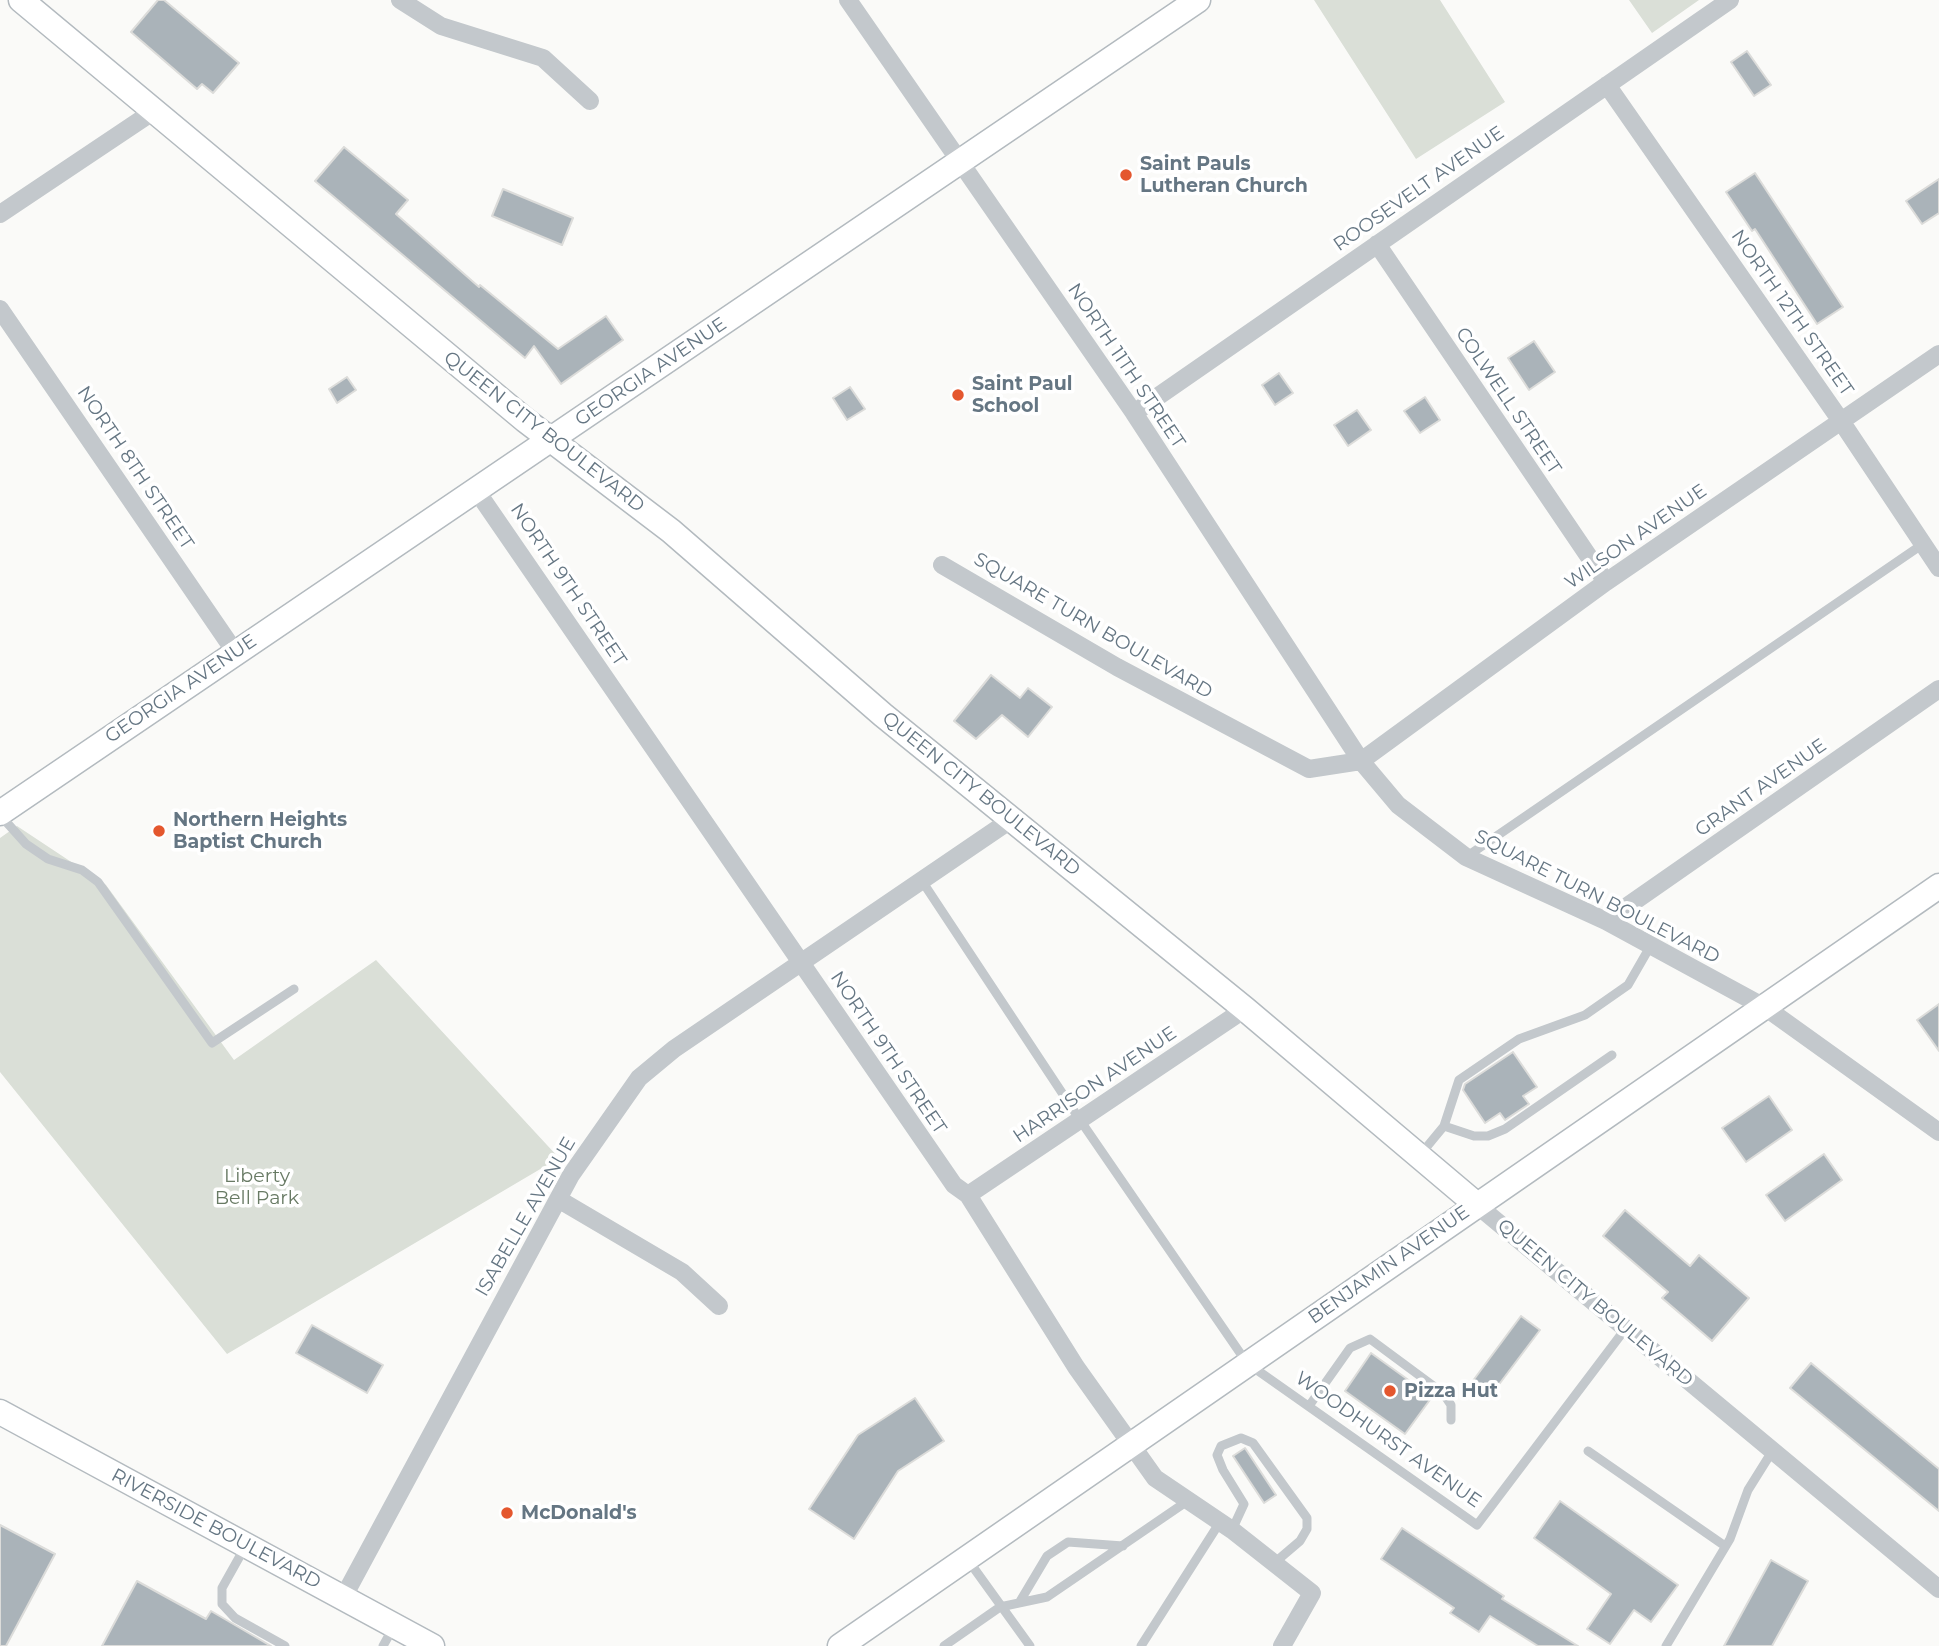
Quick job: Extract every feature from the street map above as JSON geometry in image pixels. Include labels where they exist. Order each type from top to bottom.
[{"type":"street","name":"QUEEN CITY BOULEVARD","points":[[21,0],[551,440],[671,531],[883,715],[1245,1009],[1939,1589]]},
{"type":"street","points":[[400,0],[441,26],[543,58],[590,101]]},
{"type":"street","name":"NORTH 11TH STREET","points":[[848,0],[1134,413],[1361,761]]},
{"type":"street","name":"GEORGIA AVENUE","points":[[0,814],[235,652],[961,164],[1198,0]]},
{"type":"street","name":"ROOSEVELT AVENUE","points":[[1134,413],[1730,0]]},
{"type":"street","name":"NORTH 12TH STREET","points":[[1607,85],[1842,421],[1939,568]]},
{"type":"street","points":[[0,214],[154,111]]},
{"type":"street","name":"COLWELL STREET","points":[[1377,244],[1606,582]]},
{"type":"street","name":"NORTH 8TH STREET","points":[[0,309],[235,652]]},
{"type":"street","name":"WILSON AVENUE","points":[[1361,761],[1606,582],[1939,354]]},
{"type":"street","name":"NORTH 9TH STREET","points":[[476,490],[954,1185],[968,1195],[1076,1367],[1155,1478],[1186,1502],[1226,1526],[1312,1593],[1283,1646]]},
{"type":"street","name":"SQUARE TURN BOULEVARD","points":[[942,565],[1117,667],[1308,769],[1361,761],[1398,805],[1466,857],[1606,921],[1766,1008],[1939,1132]]},
{"type":"street","name":"GRANT AVENUE","points":[[1606,921],[1939,689]]},
{"type":"street","name":"ISABELLE AVENUE","points":[[343,1598],[558,1199],[639,1077],[674,1049],[1013,819]]},
{"type":"street","name":"BENJAMIN AVENUE","points":[[840,1646],[1132,1446],[1247,1363],[1934,893]]},
{"type":"street","name":"HARRISON AVENUE","points":[[968,1195],[1245,1009]]},
{"type":"street","points":[[558,1199],[682,1272],[719,1306]]},
{"type":"street","name":"RIVERSIDE BOULEVARD","points":[[0,1412],[343,1598],[388,1636],[432,1646]]},
{"type":"lane","points":[[1466,857],[1923,544]]},
{"type":"lane","points":[[0,814],[26,844],[48,859],[82,870],[98,882],[212,1043],[294,989]]},
{"type":"lane","points":[[922,881],[1080,1120],[1247,1363]]},
{"type":"lane","points":[[1420,1154],[1444,1126],[1459,1080],[1519,1039],[1585,1015],[1628,985],[1651,945]]},
{"type":"lane","points":[[1444,1126],[1474,1136],[1488,1136],[1505,1129],[1612,1055]]},
{"type":"lane","name":"WOODHURST AVENUE","points":[[1247,1363],[1477,1525],[1626,1328]]},
{"type":"lane","points":[[1309,1406],[1350,1348],[1370,1339],[1443,1392],[1451,1405],[1451,1420]]},
{"type":"lane","points":[[1141,1646],[1244,1504],[1217,1455],[1222,1446],[1241,1437],[1253,1443],[1307,1518],[1307,1529],[1300,1541],[1273,1564]]},
{"type":"lane","points":[[1666,1646],[1726,1546],[1748,1490],[1773,1450]]},
{"type":"lane","points":[[1588,1451],[1726,1546]]},
{"type":"lane","points":[[944,1646],[1000,1607],[1047,1597],[1186,1502]]},
{"type":"lane","points":[[1019,1603],[1047,1556],[1068,1542],[1122,1546]]},
{"type":"lane","points":[[246,1545],[222,1588],[222,1604],[235,1618],[285,1646]]},
{"type":"lane","points":[[967,1558],[1030,1646]]},
{"type":"green space","points":[[1314,0],[1440,0],[1505,102],[1416,159]]},
{"type":"green space","points":[[1629,0],[1699,0],[1652,33]]},
{"type":"green space","name":"Liberty Bell Park","points":[[17,826],[106,885],[234,1060],[376,960],[559,1158],[227,1354],[0,1072],[0,838]]},
{"type":"building","points":[[158,0],[164,0],[239,63],[213,93],[202,84],[197,89],[131,32]]},
{"type":"building","points":[[1747,51],[1771,85],[1754,96],[1731,62]]},
{"type":"building","points":[[344,147],[408,200],[396,214],[479,287],[480,285],[558,349],[606,316],[623,340],[561,384],[534,346],[525,358],[315,181]]},
{"type":"building","points":[[1755,173],[1843,307],[1817,324],[1755,229],[1752,231],[1726,192]]},
{"type":"building","points":[[1939,179],[1939,213],[1922,224],[1906,201]]},
{"type":"building","points":[[503,189],[573,218],[562,245],[492,216]]},
{"type":"building","points":[[1534,341],[1555,372],[1529,390],[1508,358]]},
{"type":"building","points":[[1279,373],[1293,393],[1275,405],[1262,385]]},
{"type":"building","points":[[347,377],[356,390],[337,403],[329,389]]},
{"type":"building","points":[[850,387],[865,409],[847,420],[833,398]]},
{"type":"building","points":[[1425,397],[1440,420],[1420,433],[1404,411]]},
{"type":"building","points":[[1357,410],[1371,430],[1348,446],[1334,425]]},
{"type":"building","points":[[991,675],[1020,698],[1028,688],[1052,707],[1028,737],[1002,715],[976,739],[954,721]]},
{"type":"building","points":[[1939,1004],[1939,1051],[1917,1020]]},
{"type":"building","points":[[1513,1052],[1537,1087],[1523,1096],[1529,1104],[1505,1120],[1500,1113],[1485,1123],[1463,1090],[1465,1084]]},
{"type":"building","points":[[1769,1096],[1792,1130],[1746,1162],[1722,1128]]},
{"type":"building","points":[[1824,1154],[1842,1180],[1785,1221],[1766,1195]]},
{"type":"building","points":[[1625,1210],[1690,1266],[1699,1255],[1749,1298],[1712,1341],[1662,1298],[1668,1292],[1603,1236]]},
{"type":"building","points":[[1521,1316],[1540,1330],[1491,1395],[1472,1382]]},
{"type":"building","points":[[312,1325],[383,1365],[367,1393],[296,1353]]},
{"type":"building","points":[[1371,1353],[1432,1397],[1405,1434],[1345,1391]]},
{"type":"building","points":[[1811,1363],[1939,1469],[1939,1511],[1790,1388]]},
{"type":"building","points":[[915,1398],[944,1441],[898,1471],[854,1539],[809,1509],[858,1435]]},
{"type":"building","points":[[1245,1448],[1276,1495],[1264,1503],[1233,1456]]},
{"type":"building","points":[[1560,1501],[1678,1585],[1651,1622],[1634,1610],[1610,1644],[1587,1629],[1611,1594],[1534,1538]]},
{"type":"building","points":[[0,1525],[55,1554],[6,1646],[0,1646]]},
{"type":"building","points":[[1402,1528],[1504,1596],[1502,1599],[1578,1646],[1538,1646],[1490,1616],[1479,1632],[1450,1613],[1454,1608],[1381,1559]]},
{"type":"building","points":[[1771,1560],[1808,1581],[1772,1646],[1724,1646]]},
{"type":"building","points":[[137,1581],[206,1619],[211,1611],[271,1646],[102,1646]]},
{"type":"place","name":"Saint Pauls Lutheran Church","points":[[1126,175]]},
{"type":"place","name":"Saint Paul School","points":[[958,395]]},
{"type":"place","name":"Northern Heights Baptist Church","points":[[159,831]]},
{"type":"place","name":"Pizza Hut","points":[[1390,1391]]},
{"type":"place","name":"McDonald's","points":[[507,1513]]}]
